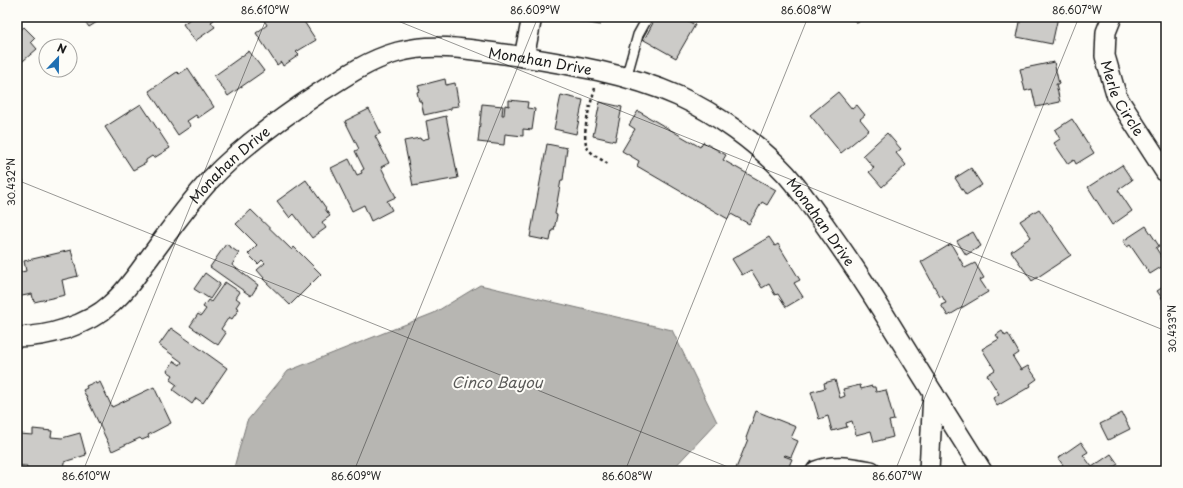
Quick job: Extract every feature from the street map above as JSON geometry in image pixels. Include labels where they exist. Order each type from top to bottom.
[{"type":"street","points":[[524,57],[532,17]]},
{"type":"street","name":"Merle Circle","points":[[1112,17],[1106,32],[1105,56],[1117,98],[1166,173]]},
{"type":"street","name":"Monahan Drive","points":[[17,337],[54,333],[74,326],[102,311],[111,304],[125,290],[195,198],[230,160],[298,107],[351,72],[373,60],[400,52],[435,47],[463,48],[568,65],[626,78],[656,88],[696,106],[744,137],[787,176],[812,206],[844,252],[982,471]]},
{"type":"street","points":[[929,471],[933,393]]},
{"type":"street","points":[[816,471],[825,467],[834,466],[871,471]]},
{"type":"lane","points":[[626,78],[638,35],[648,17]]},
{"type":"path","points":[[598,72],[585,135],[586,144],[589,150],[608,164]]},
{"type":"water","name":"Cinco Bayou","points":[[480,285],[672,330],[717,422],[671,471],[233,471],[247,421],[288,371],[434,313]]},
{"type":"building","points":[[86,17],[105,17],[89,27],[83,19]]},
{"type":"building","points":[[193,17],[212,17],[214,20],[211,22],[215,27],[195,41],[183,24]]},
{"type":"building","points":[[262,17],[301,17],[316,40],[296,52],[299,55],[283,66],[281,62],[277,65],[256,33],[267,25]]},
{"type":"building","points":[[601,17],[600,25],[563,18]]},
{"type":"building","points":[[652,17],[681,17],[695,25],[676,58],[644,40],[655,19]]},
{"type":"building","points":[[684,17],[695,17],[693,22]]},
{"type":"building","points":[[849,17],[862,17],[858,23]]},
{"type":"building","points":[[1021,17],[1058,17],[1052,44],[1017,37]]},
{"type":"building","points":[[24,27],[35,38],[31,42],[37,49],[17,66],[17,33]]},
{"type":"building","points":[[249,51],[264,71],[228,96],[214,76]]},
{"type":"building","points":[[1054,62],[1059,84],[1056,84],[1060,102],[1036,107],[1032,89],[1025,91],[1020,69]]},
{"type":"building","points":[[188,68],[214,107],[198,118],[196,115],[187,121],[191,126],[178,135],[149,91],[177,72],[179,74]]},
{"type":"building","points":[[445,79],[446,85],[455,83],[459,106],[424,115],[421,101],[419,101],[417,92],[420,91],[418,86]]},
{"type":"building","points":[[838,92],[852,109],[857,105],[865,115],[860,119],[869,130],[841,153],[810,115]]},
{"type":"building","points":[[561,95],[583,100],[576,134],[554,129]]},
{"type":"building","points":[[509,100],[528,102],[527,108],[535,109],[532,130],[523,129],[523,136],[505,134],[504,145],[478,142],[482,104],[503,106],[502,115],[504,115],[505,105],[509,106]]},
{"type":"building","points":[[600,102],[622,107],[615,141],[593,136]]},
{"type":"building","points":[[141,104],[170,148],[154,158],[152,156],[146,160],[146,163],[133,170],[105,127]]},
{"type":"building","points":[[369,109],[381,133],[375,136],[389,163],[381,167],[396,197],[387,201],[392,210],[371,221],[364,205],[352,211],[331,168],[349,159],[357,175],[362,173],[361,171],[364,169],[355,151],[359,149],[345,121]]},
{"type":"building","points":[[638,111],[700,147],[703,142],[726,155],[723,160],[776,190],[767,205],[762,202],[749,224],[731,214],[728,219],[637,166],[639,161],[622,151],[635,129],[629,125]]},
{"type":"building","points":[[446,116],[458,178],[413,186],[404,141],[429,138],[426,121]]},
{"type":"building","points":[[1072,119],[1094,153],[1076,164],[1074,160],[1068,164],[1054,143],[1060,139],[1055,130]]},
{"type":"building","points":[[887,133],[901,149],[896,153],[906,165],[882,187],[869,172],[874,168],[863,155]]},
{"type":"building","points":[[547,144],[567,148],[563,180],[561,180],[555,214],[557,215],[550,241],[530,237]]},
{"type":"building","points":[[1122,165],[1132,180],[1118,190],[1132,211],[1112,225],[1088,187]]},
{"type":"building","points":[[971,168],[982,185],[966,195],[955,178]]},
{"type":"building","points":[[17,175],[24,181],[17,189]]},
{"type":"building","points":[[306,180],[330,216],[322,222],[326,228],[312,238],[294,214],[290,218],[277,201]]},
{"type":"building","points":[[1039,209],[1071,255],[1032,281],[1011,251],[1031,237],[1020,221]]},
{"type":"building","points":[[251,210],[292,250],[294,247],[321,274],[290,305],[263,279],[264,278],[257,270],[265,263],[262,260],[258,264],[248,254],[257,245],[236,224]]},
{"type":"building","points":[[1146,226],[1159,246],[1156,248],[1166,264],[1150,274],[1130,245],[1127,247],[1123,241]]},
{"type":"building","points":[[973,232],[981,246],[966,255],[957,241]]},
{"type":"building","points":[[769,237],[775,246],[778,244],[800,280],[794,283],[803,297],[786,307],[778,294],[775,295],[769,284],[762,288],[751,270],[742,275],[732,259]]},
{"type":"building","points":[[226,244],[239,253],[232,265],[258,285],[251,296],[210,267]]},
{"type":"building","points":[[951,244],[965,268],[975,263],[984,278],[980,280],[988,292],[948,316],[941,305],[946,303],[942,296],[940,297],[921,262]]},
{"type":"building","points":[[71,250],[78,276],[62,280],[65,295],[34,302],[32,294],[17,297],[17,273],[26,271],[24,261]]},
{"type":"building","points":[[205,273],[220,284],[210,299],[194,289]]},
{"type":"building","points":[[225,282],[240,292],[236,298],[240,301],[236,307],[239,309],[232,319],[229,317],[221,329],[226,333],[218,345],[190,326],[198,314],[201,316],[206,309],[203,307],[208,300],[211,302]]},
{"type":"building","points":[[1166,285],[1166,304],[1157,291]]},
{"type":"building","points":[[171,328],[227,368],[203,403],[196,398],[192,404],[173,390],[177,385],[170,380],[173,375],[167,371],[174,361],[180,365],[182,362],[159,345]]},
{"type":"building","points":[[1002,331],[1005,336],[1008,334],[1019,353],[1013,357],[1021,370],[1028,366],[1037,379],[1030,384],[1031,386],[997,406],[993,398],[999,394],[987,375],[995,370],[982,349],[999,339],[996,335]]},
{"type":"building","points":[[835,380],[840,398],[845,396],[843,389],[860,385],[861,389],[872,386],[875,387],[876,392],[886,390],[894,420],[889,421],[893,437],[874,442],[871,431],[856,435],[852,421],[846,423],[847,427],[832,431],[828,416],[819,419],[811,392],[825,388],[824,383]]},
{"type":"building","points":[[95,382],[96,384],[100,382],[112,407],[154,387],[171,423],[148,435],[149,437],[142,440],[140,438],[112,451],[83,390],[87,388],[86,386]]},
{"type":"building","points":[[756,411],[796,427],[791,438],[798,441],[791,457],[784,456],[792,459],[787,471],[735,471],[748,439],[746,438]]},
{"type":"building","points":[[1122,413],[1130,429],[1108,440],[1100,424]]},
{"type":"building","points":[[33,429],[52,431],[51,437],[62,438],[80,433],[86,455],[64,462],[63,469],[51,468],[50,471],[26,471],[27,466],[17,465],[19,434],[33,435]]},
{"type":"building","points":[[1081,442],[1088,452],[1083,455],[1092,467],[1111,454],[1118,464],[1108,471],[1064,471],[1061,466],[1063,465],[1058,458]]}]
